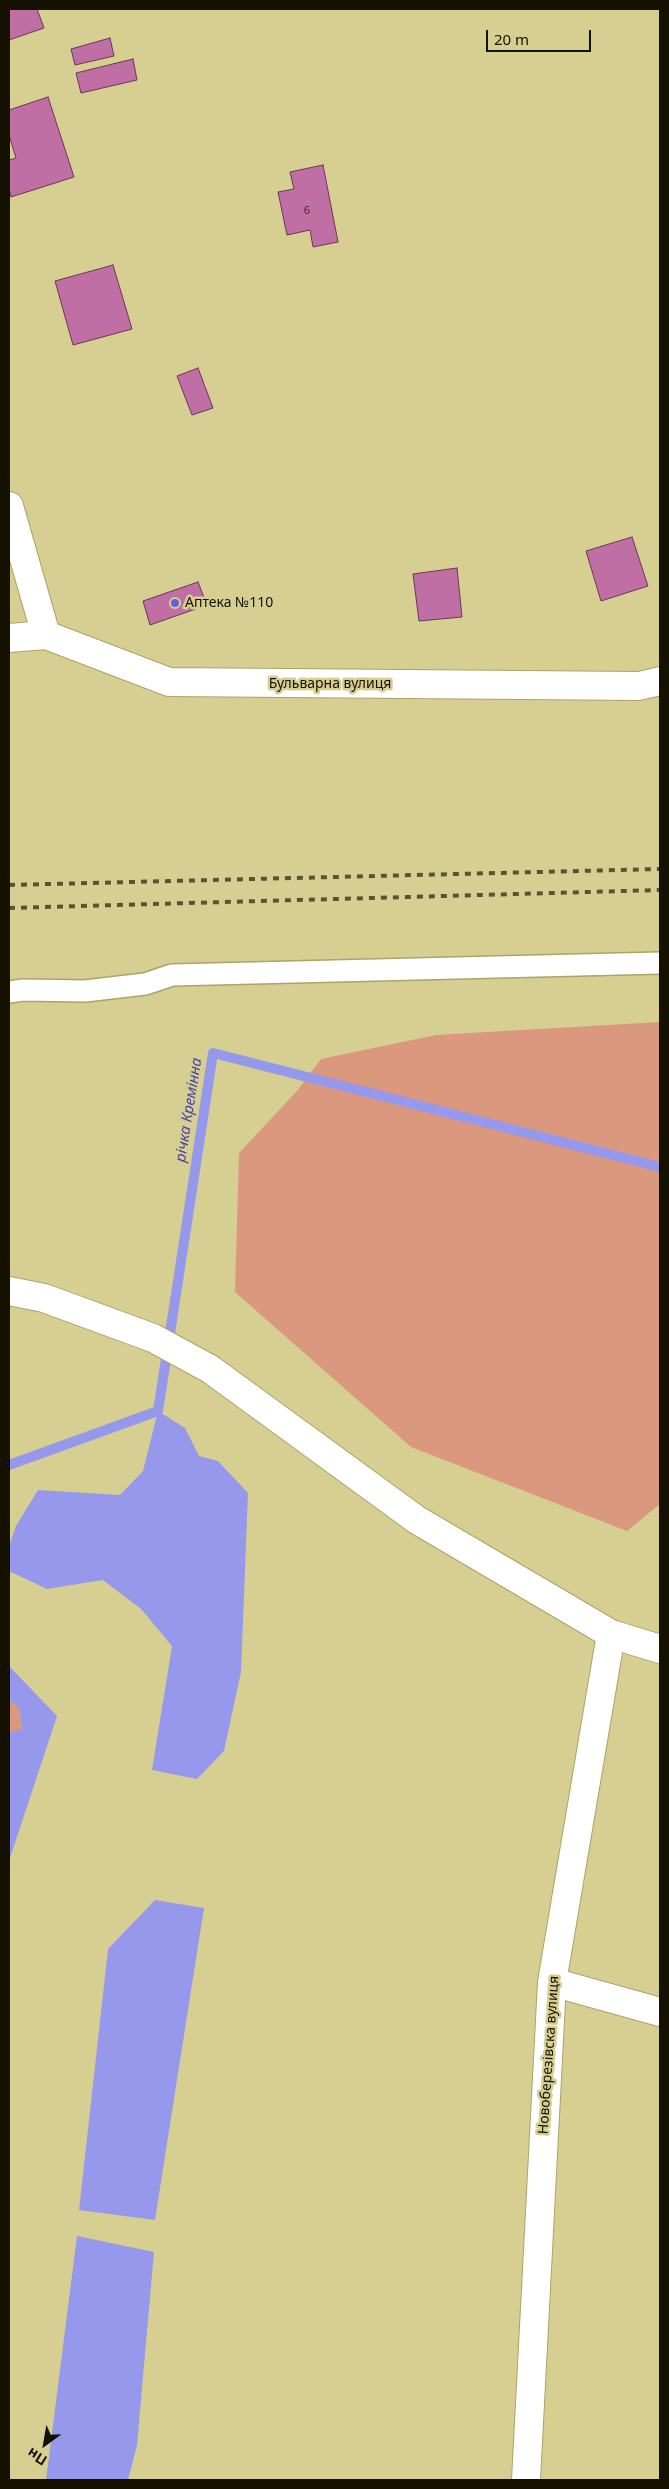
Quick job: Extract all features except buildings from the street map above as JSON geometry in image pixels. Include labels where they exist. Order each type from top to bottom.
[{"type":"street","points":[[9,506],[46,635]]},
{"type":"street","name":"Бульварна вулиця","points":[[9,638],[46,635],[169,682],[639,686],[660,681]]},
{"type":"street","points":[[9,1291],[44,1298],[153,1338],[210,1369],[417,1520],[611,1634],[660,1649]]},
{"type":"street","name":"Новоберезівска вулиця","points":[[526,2480],[552,1982],[611,1634]]},
{"type":"street","points":[[552,1982],[660,2012]]},
{"type":"lane","points":[[9,992],[23,990],[85,991],[145,984],[172,975],[660,963]]},
{"type":"shaded area","points":[[660,1022],[660,1504],[627,1531],[411,1447],[235,1292],[239,1153],[297,1091],[321,1059],[436,1035]]},
{"type":"shaded area","points":[[9,1700],[19,1707],[22,1730],[9,1733]]},
{"type":"water","points":[[158,1411],[185,1428],[199,1456],[218,1461],[248,1493],[241,1672],[224,1751],[197,1779],[152,1770],[172,1646],[141,1609],[103,1580],[47,1589],[9,1571],[9,1546],[16,1526],[38,1490],[120,1495],[143,1471]]},
{"type":"water","points":[[9,1666],[57,1716],[9,1861],[9,1733],[22,1729],[19,1708],[9,1700]]},
{"type":"water","points":[[155,1900],[204,1908],[155,2220],[79,2210],[108,1949]]},
{"type":"water","points":[[77,2236],[154,2252],[137,2445],[128,2480],[46,2480]]},
{"type":"waterway","name":"річка Кремінна","points":[[9,1465],[158,1411],[213,1053],[660,1167]]},
{"type":"railway","points":[[9,885],[660,869]]},
{"type":"railway","points":[[9,908],[660,890]]},
{"type":"place","name":"Аптека №110","points":[[175,603]]}]
